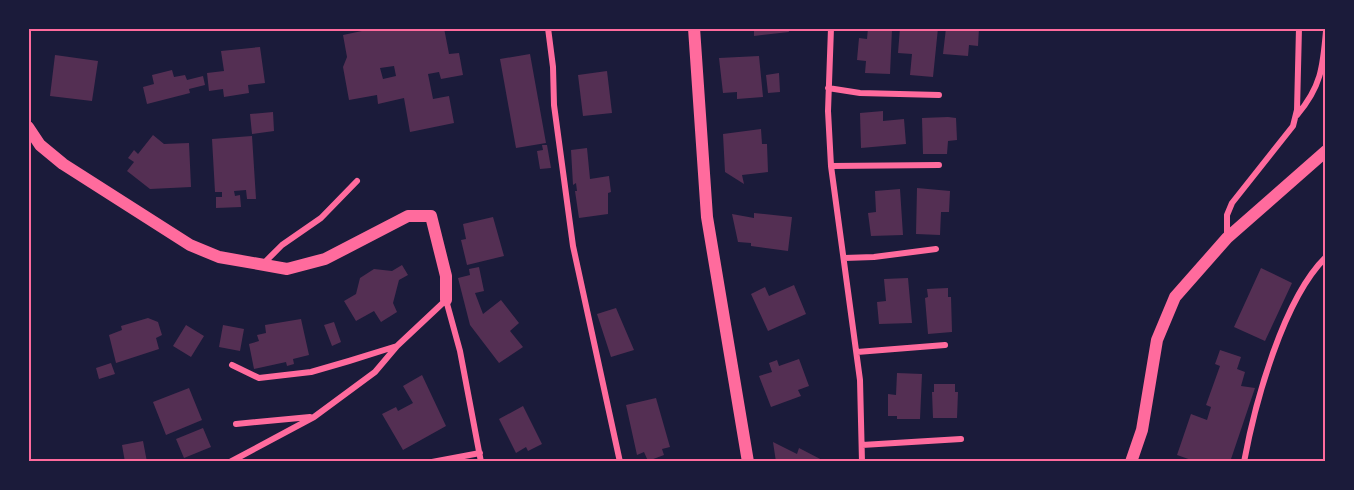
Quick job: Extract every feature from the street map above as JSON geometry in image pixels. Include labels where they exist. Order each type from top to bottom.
[{"type":"main road","points":[[694,28],[707,217],[748,462]]},
{"type":"main road","points":[[28,128],[40,145],[63,164],[190,245],[219,257],[264,263],[287,269],[325,259],[408,216],[431,216],[446,276],[446,300]]},
{"type":"main road","points":[[1131,462],[1142,430],[1158,340],[1165,316],[1190,278],[1227,238],[1326,151]]},
{"type":"street","points":[[548,28],[554,67],[554,105],[573,246],[620,462]]},
{"type":"street","points":[[831,28],[828,88],[831,166],[857,352],[862,462]]},
{"type":"street","points":[[1295,118],[1299,28]]},
{"type":"street","points":[[1227,238],[1227,215],[1232,203],[1284,141],[1295,118],[1313,97],[1323,65],[1326,31]]},
{"type":"street","points":[[828,88],[861,93],[939,95]]},
{"type":"street","points":[[831,166],[939,165]]},
{"type":"street","points":[[264,263],[282,245],[321,218],[357,181]]},
{"type":"street","points":[[844,258],[874,258],[936,249]]},
{"type":"street","points":[[1244,462],[1268,367],[1299,295],[1311,274],[1326,257]]},
{"type":"street","points":[[230,462],[314,417],[375,372],[397,346],[446,300],[460,351],[481,462]]},
{"type":"street","points":[[857,352],[945,345]]},
{"type":"street","points":[[232,366],[259,378],[311,372],[397,346]]},
{"type":"street","points":[[236,424],[314,417]]},
{"type":"street","points":[[862,445],[961,439]]},
{"type":"street","points":[[432,462],[480,453]]},
{"type":"building","points":[[376,28],[444,28],[449,54],[459,53],[463,75],[441,79],[439,72],[428,74],[433,99],[449,96],[454,123],[410,132],[404,98],[378,104],[377,95],[349,100],[343,67],[347,57],[343,35]],"holes":[[[394,66],[396,76],[383,79],[380,68]]]},
{"type":"building","points":[[754,28],[788,28],[789,32],[754,36]]},
{"type":"building","points":[[868,28],[892,29],[890,74],[865,73],[866,61],[857,60],[859,38],[867,39]]},
{"type":"building","points":[[900,28],[938,28],[933,77],[910,75],[912,54],[898,53]]},
{"type":"building","points":[[946,28],[979,28],[978,46],[969,45],[968,56],[943,54]]},
{"type":"building","points":[[260,47],[265,83],[248,85],[249,93],[224,97],[223,89],[209,91],[207,73],[224,71],[221,51]]},
{"type":"building","points":[[530,54],[546,143],[516,148],[500,59]]},
{"type":"building","points":[[55,55],[98,61],[92,101],[50,96]]},
{"type":"building","points":[[759,56],[763,97],[737,99],[737,92],[723,93],[719,58]]},
{"type":"building","points":[[172,70],[174,77],[185,75],[187,80],[203,76],[205,85],[189,89],[190,93],[147,104],[143,87],[154,84],[152,75]]},
{"type":"building","points":[[607,71],[612,113],[583,116],[578,75]]},
{"type":"building","points":[[779,73],[780,92],[768,93],[766,75]]},
{"type":"building","points":[[883,111],[883,121],[904,119],[906,144],[861,148],[860,113]]},
{"type":"building","points":[[273,112],[274,131],[252,134],[250,114]]},
{"type":"building","points":[[922,118],[956,118],[957,140],[948,141],[947,154],[923,154]]},
{"type":"building","points":[[761,129],[762,144],[767,144],[768,172],[742,175],[744,184],[725,172],[723,134]]},
{"type":"building","points":[[153,135],[164,144],[189,143],[191,187],[150,189],[127,171],[134,162],[128,158],[134,150],[138,154]]},
{"type":"building","points":[[252,136],[256,199],[247,199],[246,190],[234,191],[235,196],[240,195],[241,207],[216,208],[216,197],[222,197],[222,192],[215,192],[212,139]]},
{"type":"building","points":[[542,145],[547,145],[551,168],[540,169],[537,151],[543,150]]},
{"type":"building","points":[[587,148],[590,179],[609,176],[611,192],[608,193],[608,214],[579,218],[576,183],[573,185],[571,150]]},
{"type":"building","points":[[917,188],[950,191],[949,212],[941,212],[940,235],[916,234]]},
{"type":"building","points":[[900,189],[903,235],[871,236],[868,213],[876,212],[875,191]]},
{"type":"building","points":[[754,213],[792,217],[788,251],[738,242],[732,214],[754,218]]},
{"type":"building","points":[[493,217],[504,256],[467,265],[461,240],[466,239],[463,224]]},
{"type":"building","points":[[402,265],[408,275],[399,280],[393,303],[397,312],[381,322],[374,311],[356,321],[344,301],[356,294],[360,278],[374,269],[392,271]]},
{"type":"building","points":[[479,267],[484,291],[475,293],[483,314],[501,300],[519,323],[510,331],[523,347],[499,363],[470,325],[458,278],[470,275],[469,269]]},
{"type":"building","points":[[1261,268],[1292,283],[1265,341],[1234,327]]},
{"type":"building","points":[[908,278],[912,323],[879,324],[877,302],[886,301],[884,279]]},
{"type":"building","points":[[794,285],[806,314],[768,331],[751,294],[765,287],[769,296]]},
{"type":"building","points":[[948,288],[948,297],[951,297],[952,332],[928,334],[925,298],[928,297],[927,289]]},
{"type":"building","points":[[616,308],[634,350],[611,357],[597,314]]},
{"type":"building","points":[[148,318],[158,322],[162,335],[156,338],[159,349],[116,363],[109,335],[122,330],[121,326]]},
{"type":"building","points":[[301,319],[309,355],[293,359],[294,364],[287,366],[286,362],[254,369],[249,344],[259,341],[257,335],[266,333],[265,325]]},
{"type":"building","points":[[334,322],[341,342],[332,346],[324,325]]},
{"type":"building","points":[[186,325],[204,336],[191,357],[173,346]]},
{"type":"building","points":[[223,325],[244,329],[240,351],[219,347]]},
{"type":"building","points":[[1220,350],[1241,357],[1237,369],[1245,372],[1241,386],[1255,388],[1230,462],[1197,462],[1177,455],[1191,414],[1207,420],[1211,407],[1206,405],[1220,366],[1215,364]]},
{"type":"building","points":[[799,359],[809,386],[798,390],[801,396],[771,407],[759,376],[772,372],[769,363],[777,360],[779,366]]},
{"type":"building","points":[[111,363],[115,374],[99,379],[96,368]]},
{"type":"building","points":[[897,373],[922,374],[920,419],[897,419],[897,416],[888,416],[888,394],[896,395]]},
{"type":"building","points":[[422,375],[446,426],[403,450],[382,414],[396,407],[398,411],[413,403],[403,386]]},
{"type":"building","points":[[934,384],[955,384],[955,392],[958,392],[957,418],[933,418]]},
{"type":"building","points":[[189,388],[202,420],[166,435],[153,402]]},
{"type":"building","points":[[656,398],[670,447],[662,449],[664,455],[648,461],[644,452],[637,455],[626,405]]},
{"type":"building","points":[[523,406],[542,444],[528,451],[526,447],[516,453],[499,419]]},
{"type":"building","points":[[203,428],[211,447],[184,458],[176,439]]},
{"type":"building","points":[[143,441],[147,462],[125,462],[122,445]]},
{"type":"building","points":[[773,442],[797,454],[799,448],[826,462],[776,462]]}]
